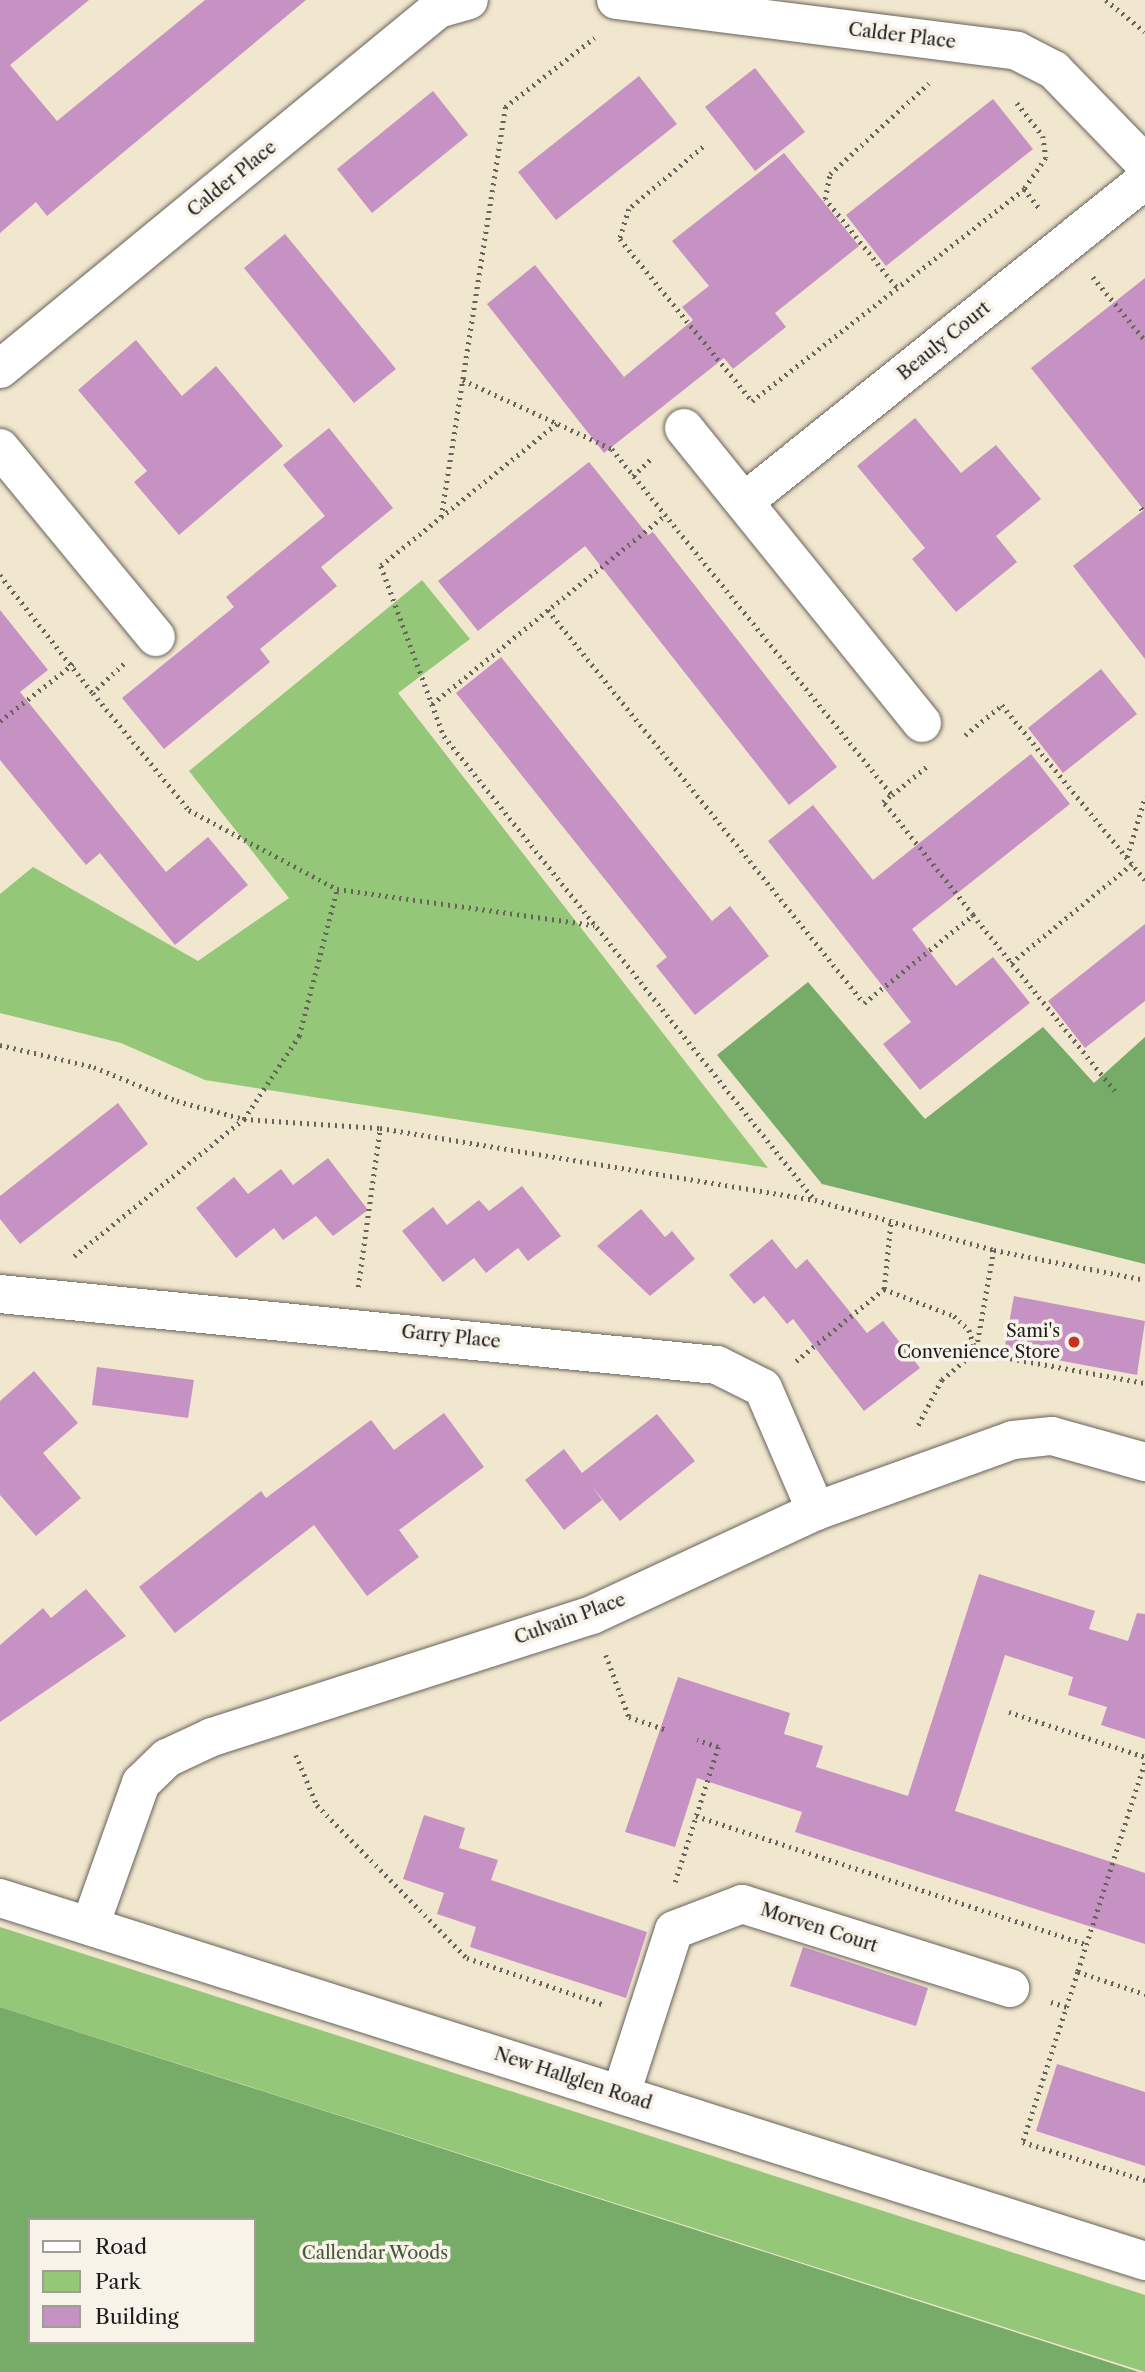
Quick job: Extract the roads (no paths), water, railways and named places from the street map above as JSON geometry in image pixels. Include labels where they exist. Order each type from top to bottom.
[{"type":"street","name":"Calder Place","points":[[0,369],[438,9],[469,0]]},
{"type":"street","name":"Calder Place","points":[[628,1],[1017,51],[1054,71],[1145,164]]},
{"type":"street","name":"Beauly Court","points":[[744,502],[1145,180]]},
{"type":"street","points":[[684,428],[922,723]]},
{"type":"street","points":[[0,449],[156,637]]},
{"type":"street","name":"Garry Place","points":[[0,1294],[57,1296],[717,1366],[763,1388],[816,1511]]},
{"type":"street","name":"Culvain Place","points":[[90,1926],[141,1783],[167,1758],[280,1716],[592,1615],[816,1511],[916,1479],[1013,1440],[1052,1436],[1145,1462]]},
{"type":"street","name":"New Hallglen Road","points":[[0,1898],[1145,2261]]},
{"type":"street","name":"Morven Court","points":[[621,2094],[674,1930],[742,1904],[1010,1988]]},
{"type":"place","name":"Sami's Convenience Store","points":[[1074,1342]]},
{"type":"park label","name":"Callendar Woods","points":[[375,2253]]}]
